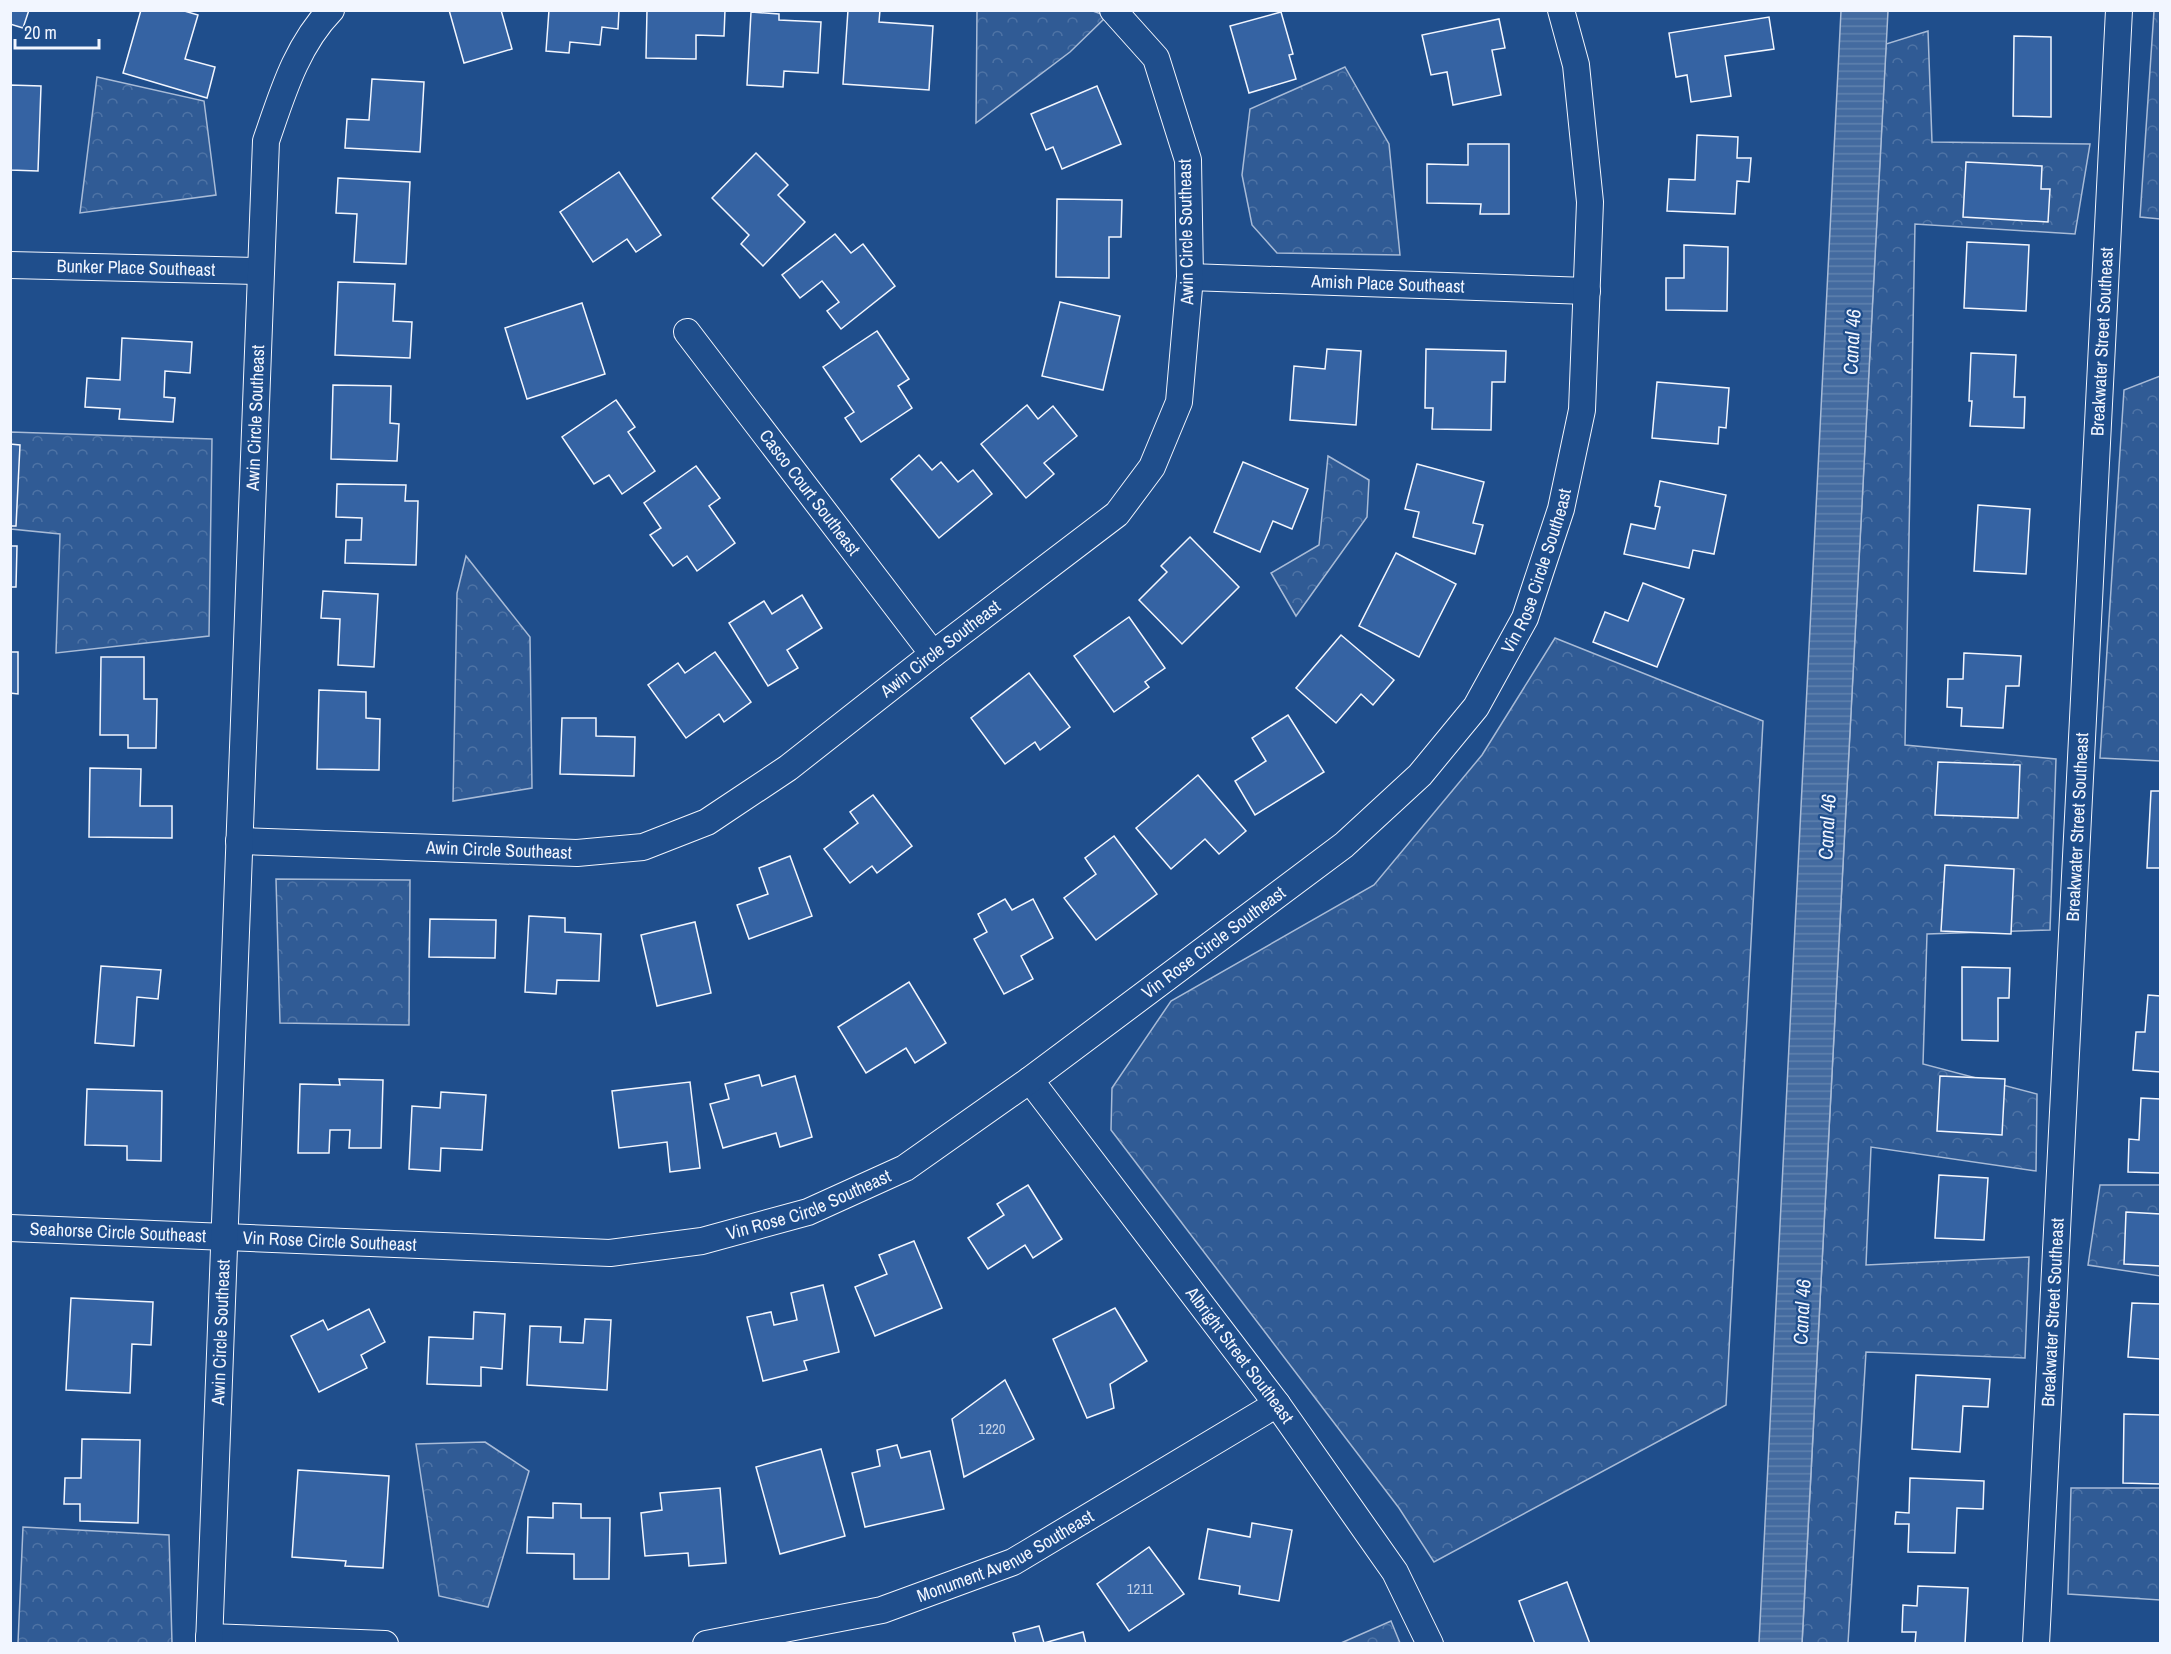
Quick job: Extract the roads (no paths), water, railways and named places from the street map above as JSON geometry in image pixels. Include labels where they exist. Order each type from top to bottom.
[{"type":"street","name":"Awin Circle Southeast","points":[[209,1640],[266,141],[288,77],[320,22],[331,10]]},
{"type":"street","name":"Awin Circle Southeast","points":[[239,841],[577,853],[643,847],[707,822],[788,768],[1117,514],[1152,467],[1179,402],[1190,277],[1188,159],[1156,58],[1113,10]]},
{"type":"street","name":"Vin Rose Circle Southeast","points":[[226,1237],[610,1253],[702,1241],[808,1212],[905,1167],[1030,1080],[1344,845],[1420,775],[1476,707],[1525,618],[1562,509],[1582,411],[1590,202],[1576,65],[1561,10]]},
{"type":"street","name":"Breakwater Street Southeast","points":[[2036,1644],[2119,10]]},
{"type":"street","name":"Bunker Place Southeast","points":[[10,265],[261,271]]},
{"type":"street","name":"Amish Place Southeast","points":[[1190,277],[1587,291]]},
{"type":"street","name":"Casco Court Southeast","points":[[687,332],[933,654]]},
{"type":"street","name":"Albright Street Southeast","points":[[1030,1080],[1277,1404],[1395,1572],[1430,1644]]},
{"type":"street","name":"Seahorse Circle Southeast","points":[[10,1228],[226,1237]]},
{"type":"street","name":"Monument Avenue Southeast","points":[[706,1644],[882,1610],[1013,1562],[1277,1404]]},
{"type":"street","points":[[209,1640],[385,1644]]},
{"type":"water","name":"Canal 46","points":[[1841,11],[1888,11],[1802,1643],[1759,1643]]}]
